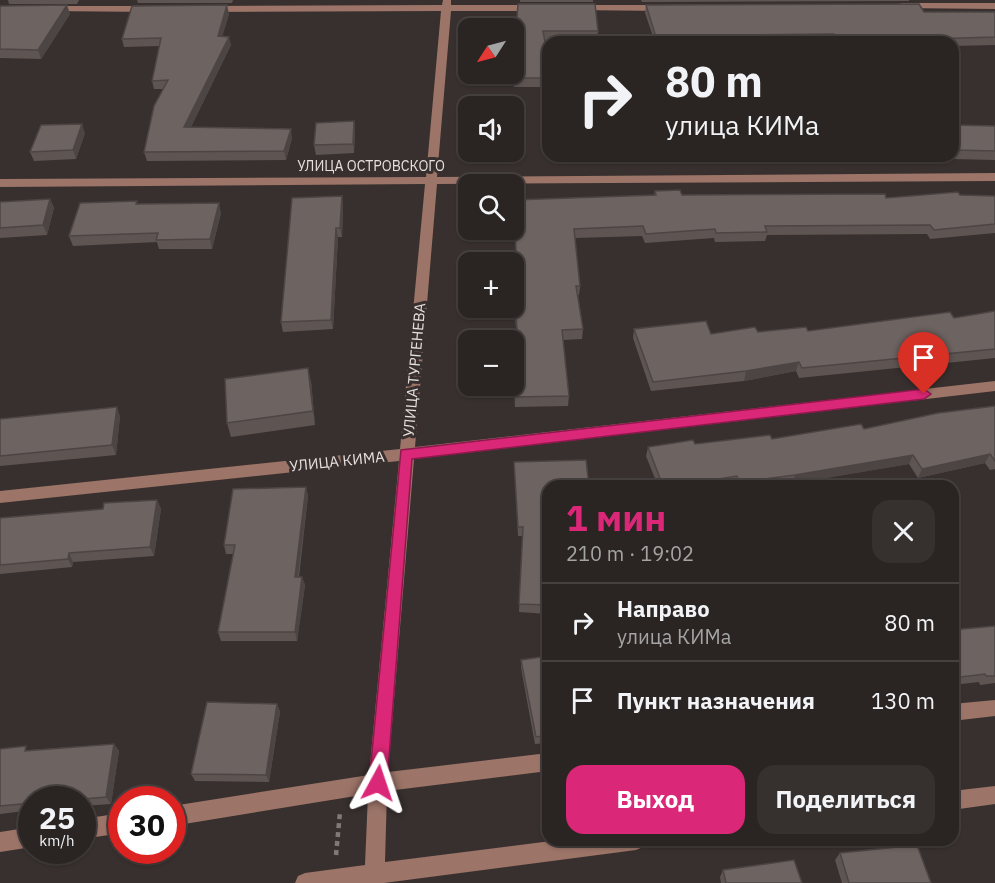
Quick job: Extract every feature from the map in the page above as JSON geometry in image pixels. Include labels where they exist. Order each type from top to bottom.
[{"type":"street","points":[[200,9],[447,4],[542,8]]},
{"type":"street","name":"УЛИЦА ТУРГЕНЕВА","points":[[374,878],[378,783],[447,4]]},
{"type":"street","points":[[888,6],[995,6]]},
{"type":"street","points":[[566,8],[673,8]]},
{"type":"street","points":[[35,9],[165,9]]},
{"type":"street","name":"УЛИЦА ОСТРОВСКОГО","points":[[0,183],[995,177]]},
{"type":"street","name":"УЛИЦА КИМА","points":[[0,497],[406,454],[995,386]]},
{"type":"street","points":[[959,712],[995,708]]},
{"type":"street","points":[[186,814],[378,783],[542,763]]},
{"type":"street","points":[[959,800],[995,795]]},
{"type":"street","points":[[0,842],[18,839]]},
{"type":"street","points":[[305,883],[334,879],[374,878],[595,846]]},
{"type":"path","points":[[334,879],[342,790]]},
{"type":"building","points":[[518,4],[595,4],[598,31],[543,31],[542,78],[524,78],[524,18],[507,18],[517,17]]},
{"type":"building","points":[[919,4],[924,12],[995,12],[995,37],[835,36],[834,34],[656,36],[646,5]]},
{"type":"building","points":[[67,5],[38,50],[0,49],[0,6]]},
{"type":"building","points":[[227,5],[218,36],[229,37],[184,127],[291,129],[284,151],[144,152],[154,106],[168,80],[152,81],[161,38],[122,39],[132,6]]},
{"type":"building","points":[[354,121],[353,144],[314,145],[316,123]]},
{"type":"building","points":[[82,124],[73,150],[30,152],[41,125]]},
{"type":"building","points":[[959,125],[995,126],[995,151],[959,150]]},
{"type":"building","points":[[680,190],[682,195],[885,194],[886,198],[958,192],[960,195],[995,196],[995,224],[934,230],[930,225],[765,226],[767,232],[716,233],[715,229],[646,234],[643,226],[574,229],[580,286],[576,286],[583,329],[562,330],[569,396],[516,397],[524,396],[524,330],[517,330],[516,318],[524,318],[524,252],[516,252],[515,240],[524,240],[524,200],[656,195],[655,191]]},
{"type":"building","points":[[342,196],[340,228],[336,228],[331,320],[281,322],[292,198]]},
{"type":"building","points":[[50,199],[43,225],[0,228],[0,202]]},
{"type":"building","points":[[137,201],[136,204],[219,203],[210,239],[156,240],[158,233],[69,236],[80,203]]},
{"type":"building","points":[[995,311],[995,349],[802,368],[799,362],[653,382],[634,329],[706,321],[711,334],[755,327],[758,332],[806,327],[808,331],[950,312],[954,318]]},
{"type":"building","points":[[308,368],[313,411],[227,423],[225,379]]},
{"type":"building","points":[[995,406],[995,461],[990,454],[922,469],[913,455],[756,480],[739,480],[737,476],[713,480],[661,480],[648,447],[693,440],[695,444],[770,435],[772,439],[861,424],[864,429],[938,413]]},
{"type":"building","points":[[117,407],[112,445],[0,456],[0,419]]},
{"type":"building","points":[[586,460],[588,480],[542,480],[542,605],[519,604],[523,527],[518,527],[514,462]]},
{"type":"building","points":[[306,487],[295,577],[302,577],[295,632],[218,632],[235,545],[224,545],[233,489]]},
{"type":"building","points":[[157,500],[150,547],[69,553],[68,559],[0,565],[0,518],[103,509],[104,503]]},
{"type":"building","points":[[995,626],[995,676],[985,674],[959,677],[959,629]]},
{"type":"building","points":[[542,657],[542,736],[536,737],[521,660]]},
{"type":"building","points":[[207,702],[277,704],[266,775],[191,774]]},
{"type":"building","points":[[114,744],[106,797],[96,798],[96,786],[18,786],[18,804],[0,806],[0,749],[26,746],[25,751]]},
{"type":"building","points":[[917,846],[931,883],[849,883],[840,853]]},
{"type":"building","points":[[794,860],[802,883],[726,883],[723,870]]},
{"type":"route","points":[[378,783],[406,454],[924,394]]}]
